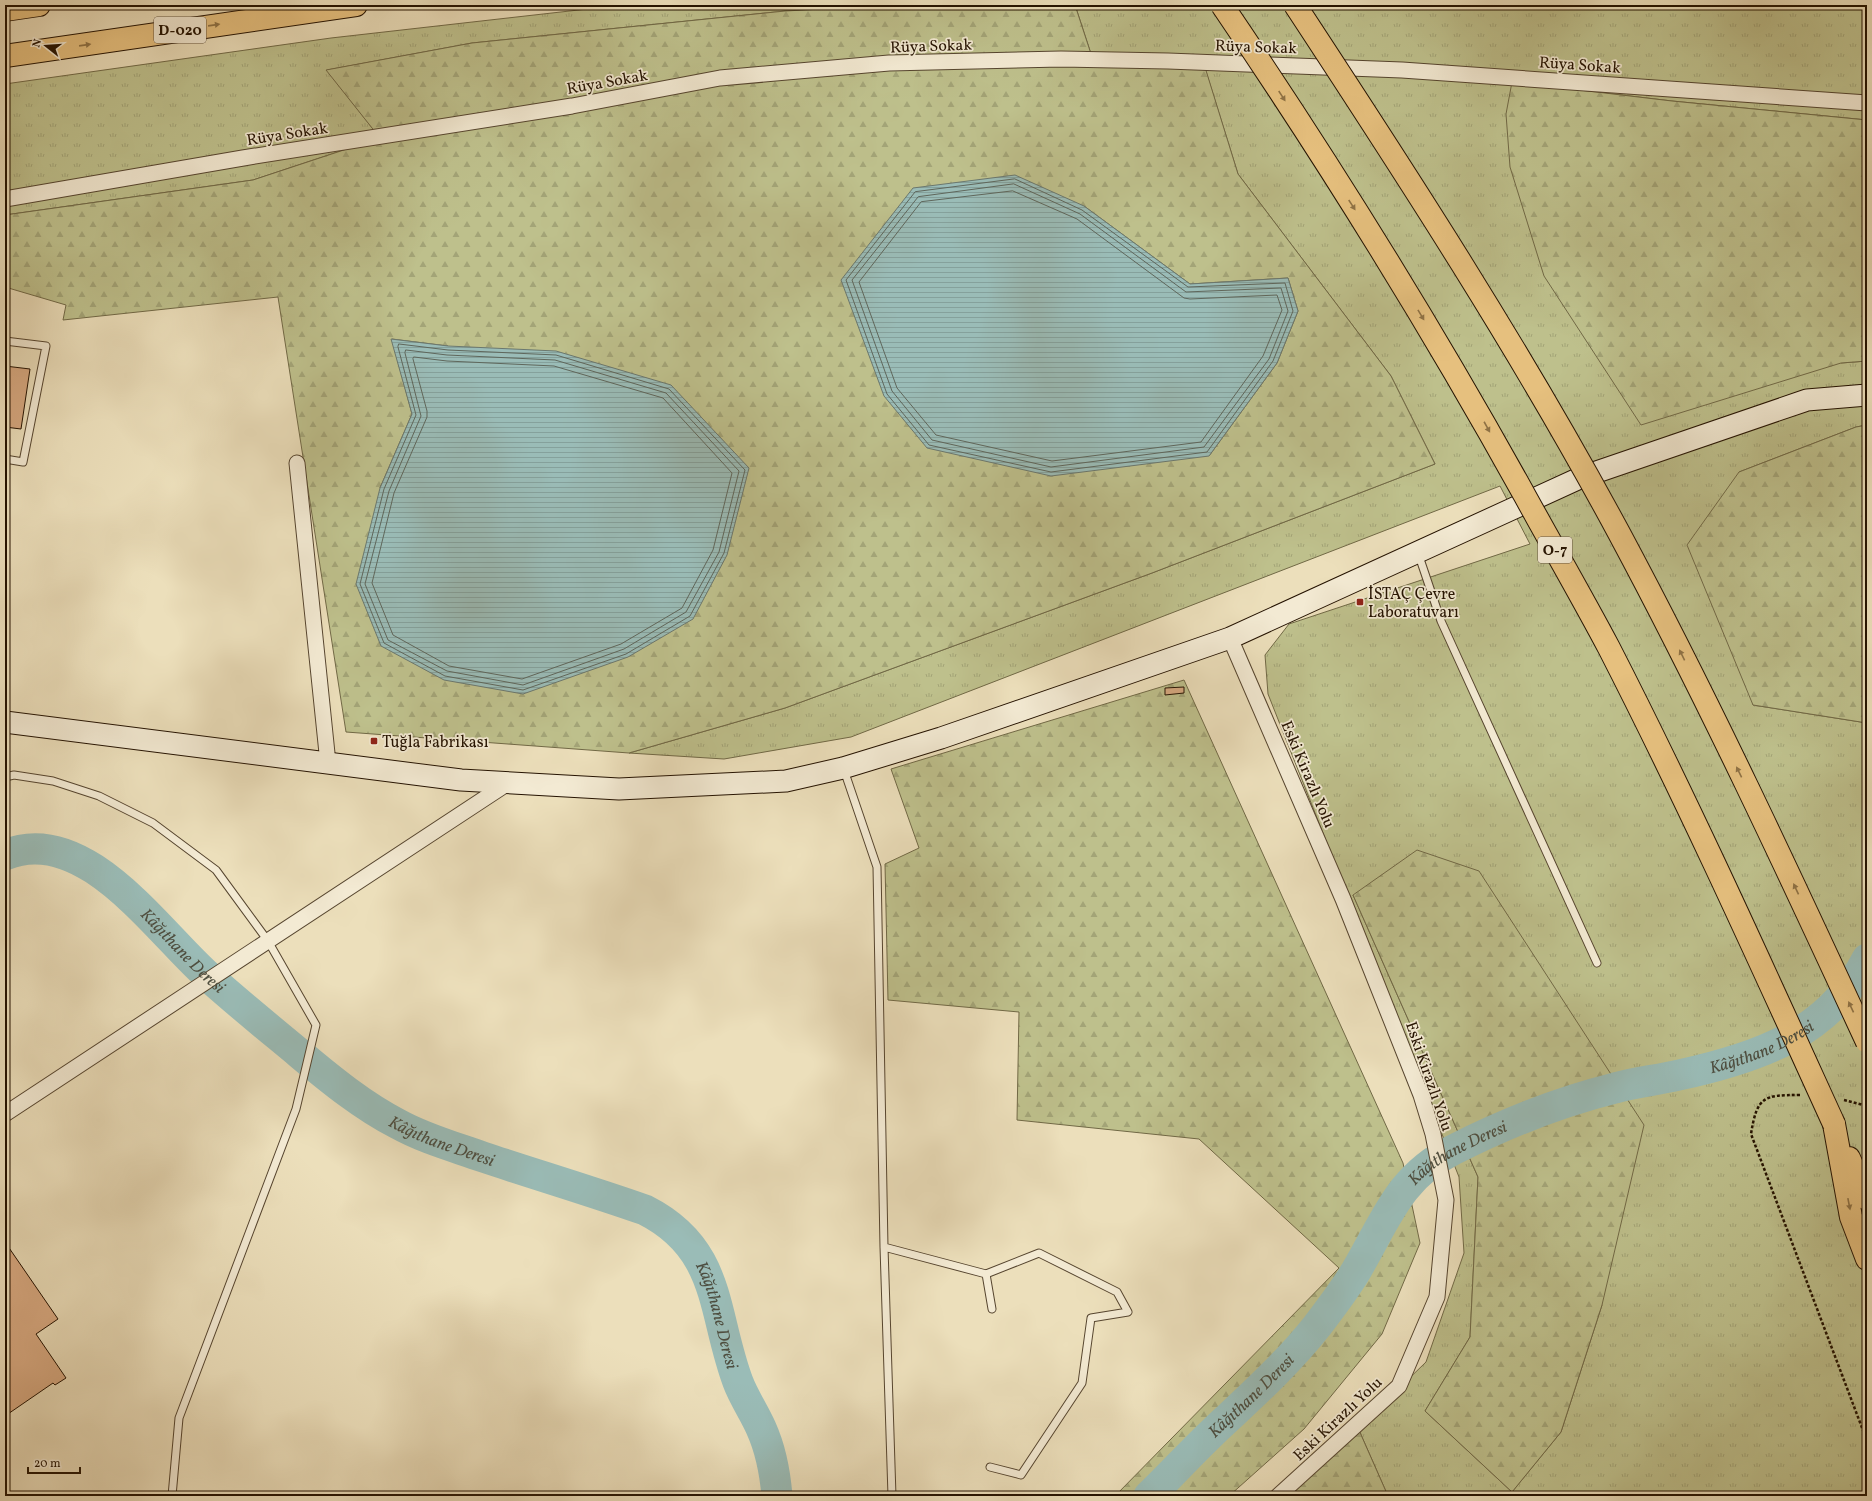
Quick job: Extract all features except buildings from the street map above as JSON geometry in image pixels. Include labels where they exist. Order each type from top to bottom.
[{"type":"highway","points":[[5,10],[39,5]]},
{"type":"highway","name":"D-020","points":[[5,56],[356,5]]},
{"type":"highway","name":"O-7","points":[[1222,5],[1390,263],[1483,420],[1559,557],[1608,648],[1747,934],[1867,1199]]},
{"type":"highway","points":[[1295,5],[1411,182],[1544,402],[1617,530],[1667,624],[1791,877],[1867,1042]]},
{"type":"highway","points":[[1834,1124],[1851,1217],[1867,1258]]},
{"type":"main road","points":[[5,722],[461,780],[627,789],[786,781],[843,768],[941,738],[1230,638],[1582,477],[1807,400],[1867,395]]},
{"type":"street","name":"Rüya Sokak","points":[[5,199],[243,158],[572,106],[720,78],[889,63],[1061,59],[1168,61],[1355,68],[1653,87],[1867,103]]},
{"type":"street","points":[[297,463],[328,763]]},
{"type":"street","name":"Eski Kirazlı Yolu","points":[[1230,638],[1343,899],[1421,1095],[1432,1134],[1446,1200],[1437,1297],[1398,1386],[1278,1496]]},
{"type":"street","points":[[5,1114],[508,783]]},
{"type":"lane","points":[[5,341],[46,346],[23,462],[5,459]]},
{"type":"lane","points":[[1417,552],[1441,621],[1597,964]]},
{"type":"lane","points":[[843,768],[877,867],[884,1247],[892,1496]]},
{"type":"lane","points":[[5,778],[14,775],[53,781],[99,796],[153,823],[216,870],[268,941],[316,1025],[296,1109],[179,1418],[172,1496]]},
{"type":"lane","points":[[884,1247],[986,1274],[1039,1252],[1117,1292],[1128,1312],[1091,1318],[1082,1383],[1021,1475],[990,1467]]},
{"type":"lane","points":[[986,1274],[992,1309]]},
{"type":"path","points":[[1803,1095],[1773,1095],[1761,1102],[1754,1114],[1751,1134],[1867,1441]]},
{"type":"path","points":[[1839,1098],[1867,1106]]},
{"type":"green space","points":[[634,5],[895,5],[785,11],[472,43],[327,70],[380,138],[253,180],[5,215],[5,84],[331,38]]},
{"type":"green space","points":[[895,5],[1075,5],[1094,63],[1204,64],[1238,174],[1391,376],[1435,464],[1152,573],[785,708],[629,753],[346,732],[278,297],[63,320],[66,305],[5,287],[5,215],[253,180],[380,138],[326,70],[472,43],[785,11]],"holes":[[[1084,206],[1190,284],[1288,278],[1298,311],[1277,363],[1209,456]],[[392,339],[448,346],[380,488],[412,414]]]},
{"type":"green space","points":[[1075,5],[1789,5],[1867,8],[1867,120],[1672,101],[1512,82],[1841,363],[1867,361],[1867,425],[1856,427],[1739,472],[1753,705],[1867,723],[1867,1496],[1388,1496],[1358,1428],[1426,1362],[1464,1253],[1459,1177],[1268,694],[1265,655],[1289,624],[1530,544],[1500,486],[851,737],[724,759],[629,753],[785,708],[1152,573],[1435,464],[1391,376],[1238,174],[1204,65],[1094,63]],"holes":[[[1353,895],[1602,1305],[1561,1432],[1512,1492],[1425,1411],[1470,1337],[1478,1177]]]},
{"type":"green space","points":[[1512,82],[1672,101],[1867,120],[1867,361],[1841,363],[1641,425],[1544,276],[1510,167],[1506,114]]},
{"type":"green space","points":[[1867,425],[1867,723],[1753,705],[1687,545],[1739,472],[1856,427]]},
{"type":"green space","points":[[1184,680],[1403,1163],[1420,1243],[1382,1334],[1304,1429],[1229,1496],[1115,1496],[1339,1268],[1199,1139],[1017,1120],[1019,1012],[888,1000],[885,864],[919,848],[891,769]]},
{"type":"green space","points":[[1417,850],[1479,871],[1644,1125],[1602,1305],[1561,1432],[1512,1492],[1425,1411],[1470,1337],[1478,1177],[1353,895]]},
{"type":"green space","points":[[1358,1428],[1388,1496],[1285,1496]]},
{"type":"water","points":[[1015,175],[1084,206],[1190,284],[1288,278],[1298,311],[1277,363],[1209,456],[1051,476],[927,448],[884,396],[841,280],[913,188]]},
{"type":"water","points":[[391,339],[448,346],[556,351],[671,385],[749,468],[727,555],[693,619],[628,657],[523,694],[444,680],[381,646],[356,584],[380,488],[412,414]]},
{"type":"waterway","name":"Kâğıthane Deresi","points":[[5,855],[35,849],[64,854],[92,867],[118,887],[144,911],[190,959],[243,1007],[335,1083],[385,1117],[408,1129],[440,1142],[645,1210],[670,1226],[688,1244],[701,1263],[711,1285],[738,1382],[758,1422],[770,1453],[774,1470],[777,1496]]},
{"type":"waterway","name":"Kâğıthane Deresi","points":[[1149,1496],[1208,1436],[1275,1373],[1297,1350],[1317,1326],[1350,1280],[1397,1199],[1420,1172],[1435,1160],[1492,1131],[1532,1114],[1573,1100],[1623,1086],[1708,1068],[1763,1051],[1788,1039],[1811,1024],[1833,1006],[1851,985],[1867,959]]},
{"type":"place","name":"İSTAÇ Çevre Laboratuvarı","points":[[1360,602]]},
{"type":"place","name":"Tuğla Fabrikası","points":[[374,741]]}]
